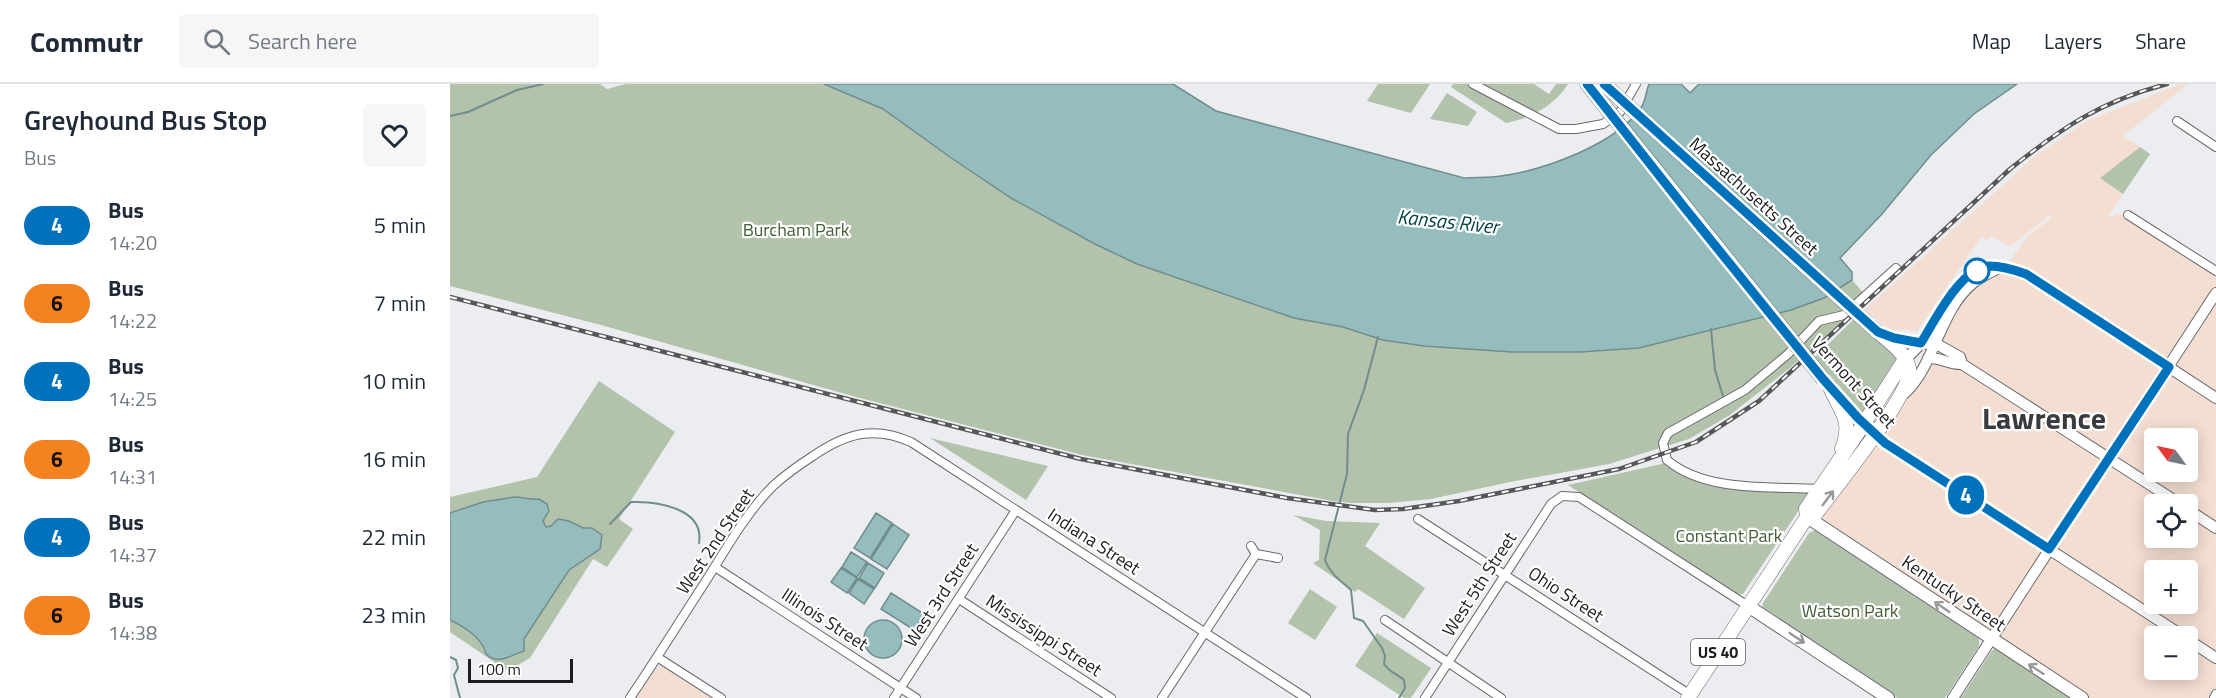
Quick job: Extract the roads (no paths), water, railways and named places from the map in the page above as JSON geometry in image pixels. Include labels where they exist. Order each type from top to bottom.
[{"type":"highway","name":"US 40","points":[[1587,84],[1603,89]]},
{"type":"highway","name":"Massachusetts Street","points":[[1603,89],[1905,359]]},
{"type":"highway","name":"Vermont Street","points":[[1603,89],[1827,383],[1875,434]]},
{"type":"highway","name":"US 40","points":[[1691,697],[1807,517],[1815,514],[1900,398],[1909,377],[1910,368],[1905,359]]},
{"type":"highway","points":[[1838,462],[1905,359]]},
{"type":"highway","name":"US 40","points":[[1807,517],[1806,509],[1838,462],[1848,426],[1827,383]]},
{"type":"main road","name":"Kentucky Street","points":[[1807,517],[2082,698]]},
{"type":"main road","points":[[1748,606],[1888,698]]},
{"type":"street","points":[[1473,84],[1559,129],[1576,129],[1603,124],[1620,112],[1636,84]]},
{"type":"street","points":[[2177,122],[2216,147]]},
{"type":"street","points":[[2128,214],[2216,271]]},
{"type":"street","points":[[1905,359],[1915,352],[1965,279],[1985,267],[2005,268],[2026,274],[2216,398]]},
{"type":"street","points":[[1819,489],[1740,487],[1702,477],[1681,469],[1667,460],[1663,443],[1668,434],[1745,390],[1788,354],[1819,321],[1844,315],[1896,268]]},
{"type":"street","points":[[1900,398],[1910,388],[1965,290],[1975,280],[1997,268]]},
{"type":"street","points":[[1953,698],[2216,293]]},
{"type":"street","name":"Massachusetts Street","points":[[1875,330],[1894,338],[1934,345],[1960,357],[1962,364]]},
{"type":"street","name":"Massachusetts Street","points":[[1928,358],[1941,358],[1962,364],[2165,494]]},
{"type":"street","name":"Indiana Street","points":[[857,434],[885,434],[911,442],[1306,698]]},
{"type":"street","name":"West 2nd Street","points":[[630,698],[751,513],[777,483],[824,448],[857,434]]},
{"type":"street","name":"Vermont Street","points":[[1875,434],[1891,447],[2168,626]]},
{"type":"street","name":"West 5th Street","points":[[1425,698],[1551,504],[1567,494],[1582,498],[1748,606]]},
{"type":"street","name":"West 3rd Street","points":[[894,698],[1016,510]]},
{"type":"street","points":[[2198,516],[2216,528]]},
{"type":"street","name":"Ohio Street","points":[[1418,519],[1691,697]]},
{"type":"street","points":[[1162,698],[1205,633],[1253,550],[1278,558]]},
{"type":"street","name":"Illinois Street","points":[[715,567],[916,698]]},
{"type":"street","name":"Mississippi Street","points":[[958,599],[1111,698]]},
{"type":"street","points":[[1385,620],[1501,698]]},
{"type":"street","points":[[2198,646],[2216,658]]},
{"type":"street","points":[[657,657],[721,698]]},
{"type":"water","name":"Kansas River","points":[[824,84],[1173,84],[1216,111],[1464,178],[1518,173],[1579,153],[1616,132],[1631,120],[1642,106],[1649,84],[1681,84],[1690,93],[1699,84],[2017,84],[1974,114],[1931,155],[1882,214],[1840,258],[1852,272],[1852,280],[1824,298],[1791,310],[1639,348],[1580,352],[1512,352],[1424,346],[1383,340],[1343,327],[1294,318],[1137,264],[1011,198],[883,109]]},
{"type":"water","points":[[514,497],[539,499],[547,504],[549,511],[543,521],[546,527],[551,526],[558,519],[569,521],[583,528],[592,528],[602,535],[600,549],[569,570],[524,639],[524,651],[495,659],[486,654],[481,642],[472,633],[450,620],[450,513],[483,502]]},
{"type":"water","points":[[876,513],[892,523],[870,558],[854,548]]},
{"type":"water","points":[[893,524],[909,535],[887,569],[871,559]]},
{"type":"water","points":[[851,552],[867,562],[857,577],[842,567]]},
{"type":"water","points":[[868,563],[884,573],[875,588],[859,578]]},
{"type":"water","points":[[841,568],[857,578],[847,593],[831,582]]},
{"type":"water","points":[[858,579],[874,589],[864,604],[849,593]]},
{"type":"water","points":[[891,593],[924,614],[914,630],[881,609]]},
{"type":"water","points":[[883,620],[897,625],[902,639],[897,653],[883,658],[869,653],[864,639],[869,625]]},
{"type":"waterway","points":[[450,116],[468,112],[517,90],[543,84]]},
{"type":"waterway","points":[[1711,329],[1715,370],[1723,396]]},
{"type":"waterway","points":[[1378,337],[1364,390],[1348,434],[1347,474],[1325,560],[1333,573],[1351,590],[1354,618],[1363,621],[1382,648],[1385,656],[1384,664],[1404,680],[1405,688],[1399,698]]},
{"type":"waterway","points":[[610,524],[631,502],[665,505],[687,514],[699,531],[699,543]]},
{"type":"waterway","points":[[450,657],[456,660],[458,668],[454,675],[460,698]]},
{"type":"railway","points":[[450,297],[1081,459],[1287,498],[1375,510],[1403,509],[1459,501],[1619,469],[1696,442],[1759,401],[2029,154],[2066,128],[2102,107],[2167,84]]},
{"type":"district","name":"Lawrence","points":[[2044,418]]},
{"type":"park label","name":"Burcham Park","points":[[796,229]]},
{"type":"park label","name":"Constant Park","points":[[1729,535]]},
{"type":"park label","name":"Watson Park","points":[[1850,610]]}]
